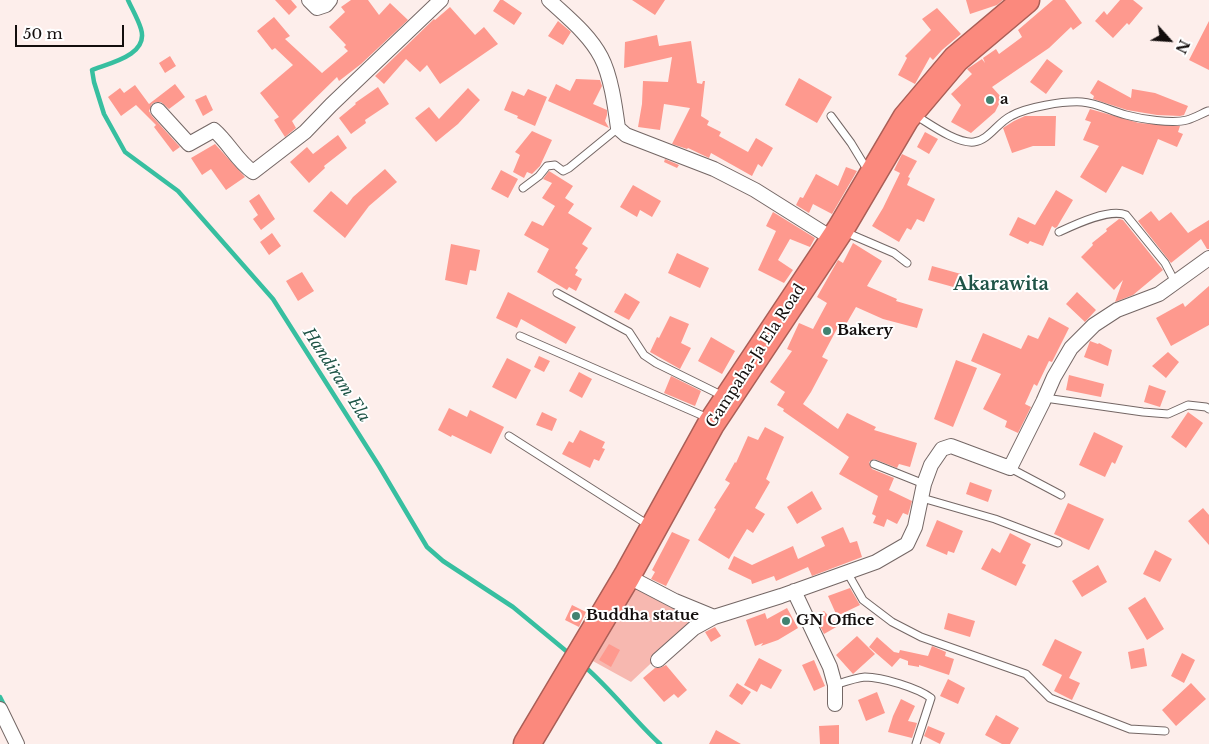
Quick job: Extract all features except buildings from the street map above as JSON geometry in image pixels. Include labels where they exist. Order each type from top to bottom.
[{"type":"highway","name":"Gampaha-Ja Ela Road","points":[[528,744],[627,576],[713,420],[836,234],[911,112],[956,59],[1026,0]]},
{"type":"street","points":[[309,0],[317,8],[330,0]]},
{"type":"street","points":[[158,110],[189,144],[214,130],[221,136],[244,166],[253,172],[305,132],[442,0]]},
{"type":"street","points":[[549,0],[581,31],[601,58],[618,128],[626,135],[714,169],[836,234]]},
{"type":"street","points":[[658,660],[694,628],[714,617],[876,562],[908,544],[915,527],[923,491],[932,465],[942,449],[951,446],[1010,468],[1054,376],[1071,348],[1094,325],[1117,310],[1159,294],[1209,258]]},
{"type":"street","points":[[627,576],[675,601],[714,617]]},
{"type":"street","points":[[794,591],[830,667],[835,685],[835,704]]},
{"type":"street","points":[[0,709],[17,744]]},
{"type":"lane","points":[[911,112],[936,128],[959,139],[972,142],[984,139],[996,126],[1011,116],[1038,107],[1081,102],[1126,115],[1171,120],[1186,120],[1208,111]]},
{"type":"lane","points":[[831,116],[851,143],[871,176]]},
{"type":"lane","points":[[523,188],[539,176],[547,166],[555,165],[563,170],[569,168],[618,128]]},
{"type":"lane","points":[[1059,232],[1082,221],[1119,212],[1126,215],[1165,263],[1175,282]]},
{"type":"lane","points":[[836,234],[894,253],[907,263]]},
{"type":"lane","points":[[557,293],[629,332],[644,355],[656,363],[728,398]]},
{"type":"lane","points":[[520,336],[713,420]]},
{"type":"lane","points":[[1045,398],[1168,414],[1188,405],[1206,406],[1209,409]]},
{"type":"lane","points":[[509,436],[653,527]]},
{"type":"lane","points":[[874,464],[923,491],[1058,543]]},
{"type":"lane","points":[[1010,468],[1061,495]]},
{"type":"lane","points":[[847,572],[863,600],[899,626],[921,637],[1026,674],[1050,698],[1130,729],[1165,731]]},
{"type":"lane","points":[[835,685],[865,677],[885,680],[925,693],[931,698],[916,744]]},
{"type":"shaded area","points":[[631,586],[696,621],[631,682],[591,660]]},
{"type":"waterway","name":"Handiram Ela","points":[[128,0],[141,29],[142,38],[139,45],[134,52],[126,57],[92,70],[104,114],[125,152],[178,191],[273,299],[379,466],[427,547],[443,561],[513,607],[571,655]]},
{"type":"waterway","name":"Handiram Ela","points":[[584,666],[660,744]]},
{"type":"waterway","points":[[0,697],[5,707]]},
{"type":"place","name":"a","points":[[990,100]]},
{"type":"place","name":"Bakery","points":[[827,331]]},
{"type":"place","name":"Buddha statue","points":[[576,616]]},
{"type":"place","name":"GN Office","points":[[786,621]]},
{"type":"district","name":"Akarawita","points":[[1001,285]]}]
